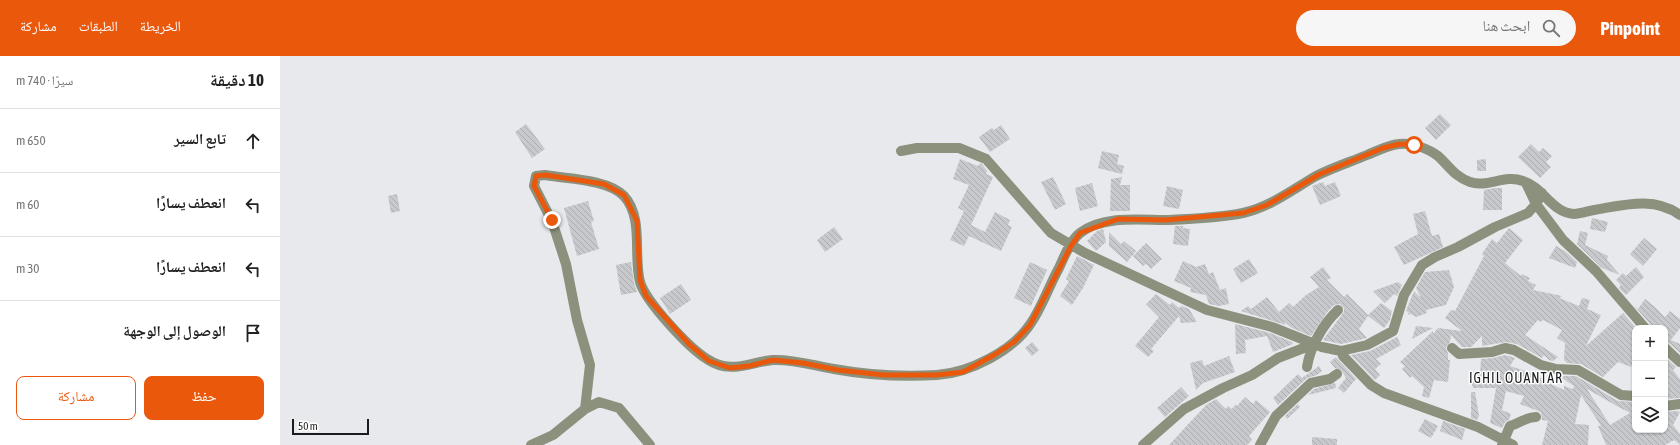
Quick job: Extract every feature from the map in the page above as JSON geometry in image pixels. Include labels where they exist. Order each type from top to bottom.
[{"type":"street","points":[[585,409],[590,365],[577,320],[566,264],[552,220],[534,186],[536,176],[545,175],[604,184],[624,195],[637,221],[640,280],[646,296],[689,344],[709,361],[730,368],[749,366],[773,360],[803,363],[838,370],[884,375],[937,375],[963,372],[1014,342],[1030,325],[1071,246],[1080,233],[1118,219],[1166,220],[1243,213],[1267,205],[1320,174],[1400,144],[1414,145],[1436,154],[1452,172],[1469,182],[1483,184],[1506,178],[1526,181],[1542,192],[1553,205],[1573,214],[1644,202],[1670,208],[1680,215]]},
{"type":"street","points":[[901,151],[917,148],[959,148],[986,159],[1051,233],[1071,246],[1207,310],[1272,327],[1314,344],[1341,351],[1367,345],[1393,331],[1404,295],[1422,265],[1435,256],[1458,247],[1495,227],[1528,213],[1536,204],[1542,192]]},
{"type":"street","points":[[1526,181],[1536,204],[1563,240],[1596,271],[1641,325]]},
{"type":"street","points":[[1547,220],[1553,205]]},
{"type":"street","points":[[1307,367],[1314,344],[1328,320],[1338,310]]},
{"type":"street","points":[[1143,445],[1184,409],[1223,388],[1252,375],[1278,358],[1314,344]]},
{"type":"street","points":[[1452,348],[1459,354],[1492,352],[1505,348],[1514,350],[1541,365],[1556,369],[1578,370],[1621,395],[1632,396]]},
{"type":"street","points":[[1341,351],[1343,356],[1371,385],[1384,393],[1478,427],[1506,443],[1510,426],[1520,423],[1528,417],[1536,417]]},
{"type":"street","points":[[1668,351],[1680,362]]},
{"type":"street","points":[[1260,445],[1276,416],[1311,383],[1330,379],[1337,374]]},
{"type":"street","points":[[531,445],[553,435],[585,409],[599,402],[619,408],[650,445]]},
{"type":"street","points":[[1668,406],[1680,404]]},
{"type":"building","points":[[1440,114],[1451,125],[1436,140],[1425,128]]},
{"type":"building","points":[[526,124],[545,149],[532,158],[515,132]]},
{"type":"building","points":[[1001,125],[1010,139],[990,152],[979,137],[992,128],[994,130]]},
{"type":"building","points":[[1531,144],[1539,152],[1543,148],[1552,156],[1546,162],[1551,167],[1540,178],[1518,157]]},
{"type":"building","points":[[1102,151],[1119,155],[1117,164],[1124,166],[1122,174],[1098,168]]},
{"type":"building","points":[[960,159],[978,166],[980,163],[982,164],[987,171],[986,174],[993,177],[971,225],[985,232],[995,212],[1010,220],[1008,225],[1012,227],[1001,251],[969,236],[964,246],[950,240],[964,211],[958,208],[969,185],[953,179]]},
{"type":"building","points":[[1486,159],[1486,171],[1477,171],[1477,160]]},
{"type":"building","points":[[1053,177],[1066,204],[1055,210],[1041,182]]},
{"type":"building","points":[[1122,177],[1120,185],[1130,185],[1130,211],[1110,211],[1111,179]]},
{"type":"building","points":[[1323,182],[1325,186],[1335,182],[1341,196],[1320,205],[1312,186]]},
{"type":"building","points":[[1092,183],[1098,206],[1080,211],[1075,188]]},
{"type":"building","points":[[1167,186],[1183,190],[1179,209],[1163,206]]},
{"type":"building","points":[[1502,188],[1502,210],[1483,210],[1484,190]]},
{"type":"building","points":[[397,194],[400,211],[391,213],[388,196]]},
{"type":"building","points":[[588,201],[594,221],[591,222],[599,249],[577,256],[564,208]]},
{"type":"building","points":[[1425,211],[1432,236],[1439,234],[1443,247],[1404,265],[1394,247],[1418,234],[1413,214]]},
{"type":"building","points":[[1592,218],[1608,222],[1605,232],[1590,229]]},
{"type":"building","points":[[1175,226],[1183,226],[1183,228],[1190,229],[1188,246],[1173,244]]},
{"type":"building","points":[[834,227],[843,239],[825,252],[817,240]]},
{"type":"building","points":[[1509,228],[1523,240],[1505,263],[1521,276],[1522,274],[1530,278],[1528,281],[1536,285],[1533,290],[1562,296],[1559,298],[1579,306],[1582,298],[1590,300],[1587,309],[1601,315],[1586,346],[1623,313],[1633,325],[1632,325],[1631,367],[1618,362],[1603,377],[1581,364],[1567,363],[1564,360],[1565,343],[1557,338],[1562,330],[1543,320],[1540,322],[1538,320],[1525,335],[1558,357],[1553,361],[1549,360],[1544,355],[1542,358],[1517,344],[1506,342],[1482,346],[1482,336],[1471,347],[1462,347],[1451,335],[1450,342],[1446,347],[1448,360],[1450,360],[1448,382],[1434,380],[1429,398],[1422,396],[1424,387],[1412,376],[1410,378],[1402,369],[1405,366],[1400,362],[1438,328],[1462,331],[1445,318],[1451,310],[1455,311],[1484,256],[1482,254],[1492,239],[1497,243]]},
{"type":"building","points":[[1103,229],[1106,242],[1096,251],[1087,241],[1097,231]]},
{"type":"building","points":[[1580,231],[1588,233],[1585,245],[1608,256],[1607,260],[1620,275],[1602,268],[1577,244]]},
{"type":"building","points":[[1109,232],[1121,244],[1124,241],[1136,251],[1127,262],[1109,246]]},
{"type":"building","points":[[1644,238],[1657,249],[1643,266],[1630,254]]},
{"type":"building","points":[[1146,243],[1162,259],[1151,269],[1146,264],[1143,266],[1133,256]]},
{"type":"building","points":[[1556,246],[1565,251],[1577,262],[1575,268],[1549,258]]},
{"type":"building","points":[[1077,256],[1094,265],[1083,288],[1072,305],[1060,296],[1069,281],[1066,279]]},
{"type":"building","points":[[1249,259],[1258,273],[1241,283],[1233,269]]},
{"type":"building","points":[[1183,261],[1196,267],[1205,264],[1209,274],[1213,272],[1220,290],[1226,288],[1229,304],[1219,306],[1209,304],[1206,295],[1190,292],[1191,288],[1174,281]]},
{"type":"building","points":[[631,262],[637,292],[621,295],[616,265]]},
{"type":"building","points":[[1030,262],[1047,270],[1031,306],[1014,298]]},
{"type":"building","points":[[1323,267],[1331,278],[1327,280],[1344,297],[1347,294],[1368,315],[1381,303],[1392,311],[1390,320],[1384,328],[1368,316],[1359,329],[1367,338],[1341,344],[1323,340],[1344,312],[1344,308],[1340,304],[1334,305],[1328,311],[1311,336],[1292,328],[1284,322],[1285,325],[1241,311],[1248,306],[1251,309],[1267,297],[1279,312],[1289,303],[1293,307],[1306,295],[1319,287],[1310,277]]},
{"type":"building","points":[[1636,267],[1644,277],[1626,295],[1619,288],[1621,285],[1616,280],[1623,273],[1626,276]]},
{"type":"building","points":[[1449,270],[1454,287],[1446,305],[1426,310],[1427,313],[1416,317],[1411,314],[1408,315],[1409,313],[1406,311],[1414,291],[1421,298],[1416,288],[1425,272]]},
{"type":"building","points":[[1398,282],[1402,285],[1397,296],[1394,294],[1385,303],[1373,291]]},
{"type":"building","points":[[681,284],[691,300],[670,314],[660,298]]},
{"type":"building","points":[[1156,294],[1170,305],[1172,302],[1179,308],[1182,306],[1189,309],[1197,322],[1181,323],[1179,316],[1151,349],[1154,351],[1148,357],[1135,346],[1159,317],[1146,304]]},
{"type":"building","points":[[1645,299],[1665,317],[1670,311],[1680,319],[1680,328],[1671,340],[1680,344],[1680,353],[1668,343],[1668,325],[1650,325],[1633,304],[1638,309]]},
{"type":"building","points":[[1235,324],[1270,333],[1292,342],[1293,344],[1273,352],[1267,336],[1245,340],[1246,353],[1236,354]]},
{"type":"building","points":[[1416,326],[1433,328],[1412,339]]},
{"type":"building","points":[[1397,337],[1401,345],[1376,359],[1381,364],[1375,369],[1380,375],[1375,380],[1351,355],[1370,351]]},
{"type":"building","points":[[1032,342],[1039,350],[1032,356],[1025,348]]},
{"type":"building","points":[[1505,355],[1515,358],[1510,366],[1537,375],[1535,376],[1542,378],[1542,380],[1564,390],[1564,386],[1573,389],[1574,386],[1559,376],[1576,376],[1618,401],[1632,402],[1632,433],[1668,433],[1668,412],[1680,412],[1673,425],[1680,434],[1680,445],[1674,440],[1665,445],[1606,445],[1598,426],[1601,426],[1581,395],[1575,424],[1589,425],[1588,445],[1542,445],[1548,421],[1542,420],[1541,412],[1520,404],[1524,396],[1506,391],[1502,410],[1511,414],[1509,420],[1505,422],[1502,428],[1490,423],[1496,388],[1473,388],[1470,375],[1480,374],[1481,359]],"holes":[[[1587,389],[1615,405],[1630,413],[1610,425]]]},
{"type":"building","points":[[1229,356],[1235,372],[1203,383],[1196,390],[1190,363],[1202,360],[1204,366]]},
{"type":"building","points":[[1336,357],[1356,379],[1344,393],[1338,388],[1346,378],[1342,371],[1335,368],[1330,362]]},
{"type":"building","points":[[1668,360],[1676,367],[1673,370],[1680,379],[1680,398],[1668,399]]},
{"type":"building","points":[[1319,366],[1322,371],[1317,375],[1307,378],[1278,405],[1273,398],[1298,374],[1302,378]]},
{"type":"building","points":[[1335,383],[1336,388],[1308,395],[1314,389]]},
{"type":"building","points":[[1181,387],[1189,396],[1165,417],[1157,408]]},
{"type":"building","points":[[1471,392],[1475,392],[1479,416],[1477,420],[1471,418]]},
{"type":"building","points":[[1245,397],[1253,404],[1256,400],[1270,412],[1249,436],[1252,440],[1247,445],[1169,445],[1206,405],[1216,399],[1226,409],[1228,406],[1232,409]]},
{"type":"building","points":[[1298,404],[1300,407],[1287,419],[1285,416]]},
{"type":"building","points":[[1425,419],[1438,426],[1431,438],[1418,431]]},
{"type":"building","points":[[1443,421],[1465,429],[1462,440],[1440,431]]},
{"type":"building","points":[[1312,437],[1337,439],[1337,445],[1312,445]]},
{"type":"district","name":"IGHIL OUANTAR","points":[[1516,378]]},
{"type":"route","points":[[552,220],[534,186],[536,176],[545,175],[604,184],[624,195],[637,221],[636,241],[640,280],[646,296],[689,344],[709,361],[730,368],[749,366],[773,360],[803,363],[838,370],[884,375],[937,375],[963,372],[1014,342],[1030,325],[1071,246],[1080,233],[1118,219],[1166,220],[1243,213],[1267,205],[1320,174],[1383,148],[1400,144],[1414,145]]}]
